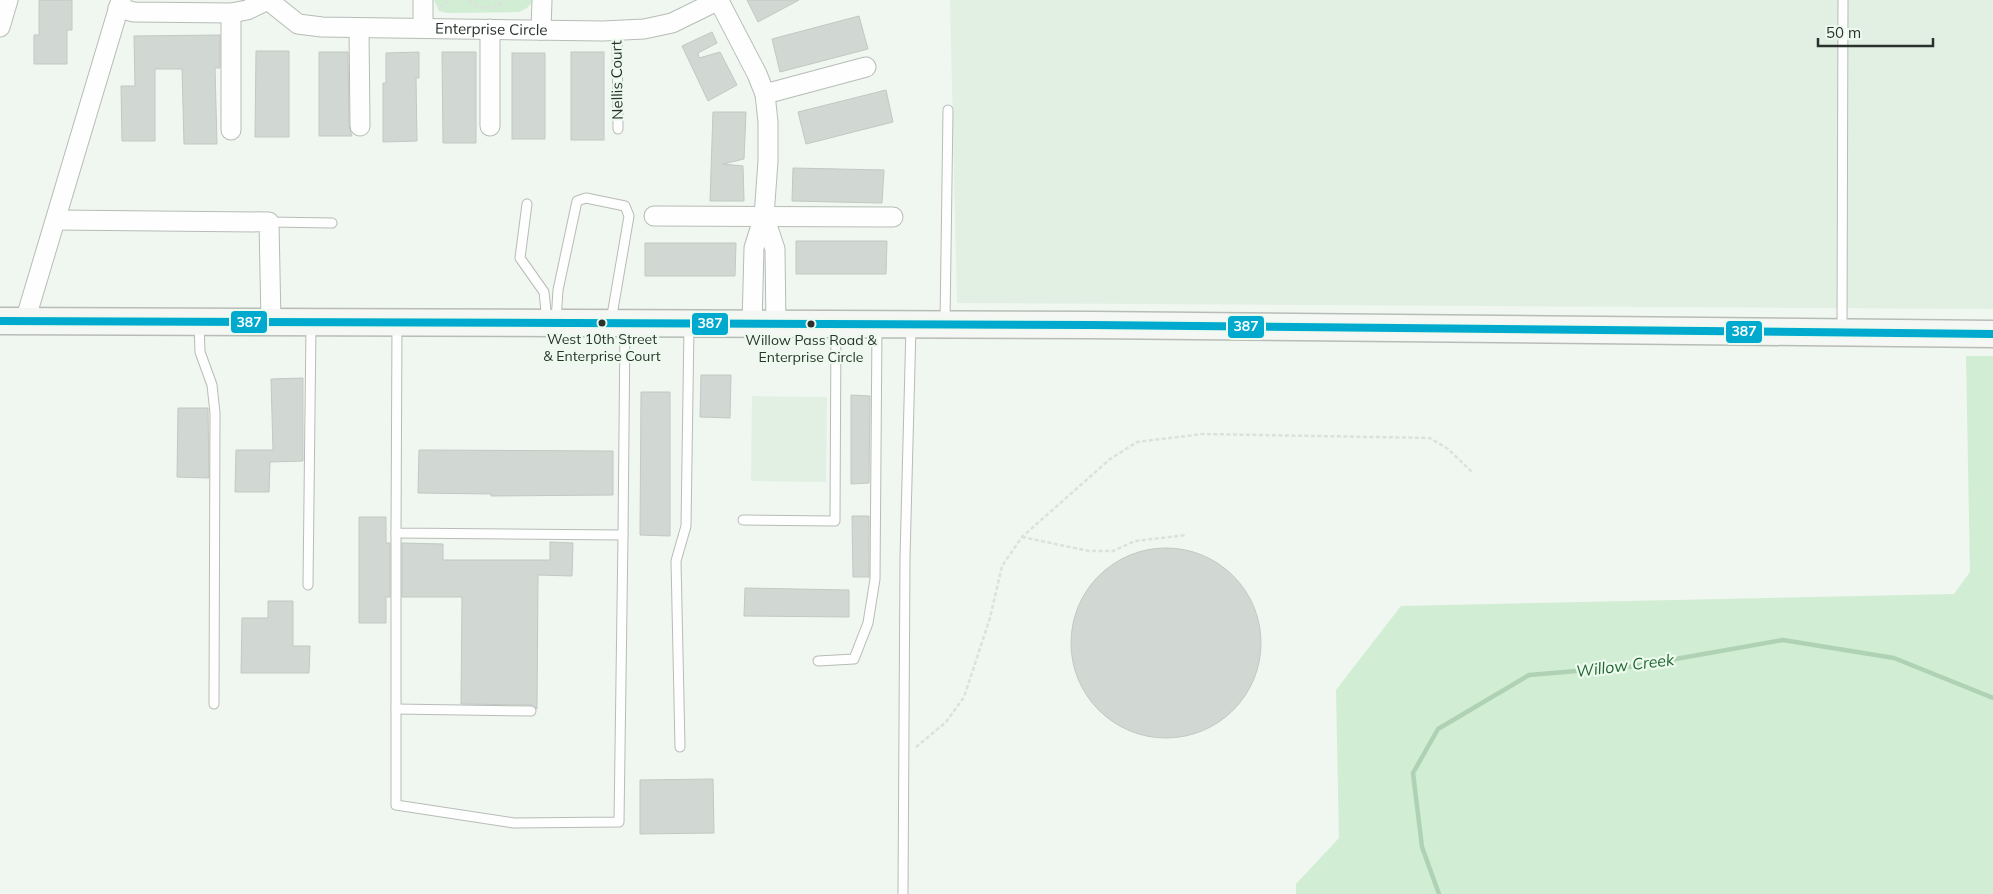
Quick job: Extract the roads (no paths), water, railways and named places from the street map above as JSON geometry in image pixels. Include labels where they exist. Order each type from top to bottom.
[{"type":"main road","points":[[13,321],[877,325],[1993,334]]},
{"type":"street","points":[[0,27],[8,0]]},
{"type":"street","points":[[13,321],[56,220],[120,4],[134,12],[230,13],[247,10],[268,0]]},
{"type":"street","name":"Enterprise Circle","points":[[268,0],[298,24],[359,28],[541,30],[644,29],[672,23],[719,1],[757,74],[765,94],[768,161],[764,216],[775,249],[764,325]]},
{"type":"street","points":[[423,0],[423,28]]},
{"type":"street","points":[[541,30],[542,0]]},
{"type":"street","points":[[230,13],[231,130]]},
{"type":"street","points":[[359,28],[360,126]]},
{"type":"street","points":[[490,29],[490,126]]},
{"type":"street","points":[[765,94],[866,67]]},
{"type":"street","points":[[654,216],[893,217]]},
{"type":"street","points":[[56,220],[269,222],[271,322]]},
{"type":"lane","points":[[1842,334],[1843,0]]},
{"type":"lane","name":"Nellis Court","points":[[617,30],[618,129]]},
{"type":"lane","points":[[945,326],[948,110]]},
{"type":"lane","points":[[396,323],[396,805],[514,823],[620,822],[623,535],[618,324],[629,216],[625,206],[586,198],[577,201],[552,324]]},
{"type":"lane","points":[[527,204],[520,258],[544,292],[552,324]]},
{"type":"lane","points":[[269,222],[332,222]]},
{"type":"lane","points":[[199,322],[200,352],[212,385],[215,413],[214,704]]},
{"type":"lane","points":[[308,585],[311,323]]},
{"type":"lane","points":[[680,747],[676,561],[686,526],[689,324]]},
{"type":"lane","points":[[743,520],[835,521],[836,325]]},
{"type":"lane","points":[[818,660],[854,659],[868,623],[875,579],[877,325]]},
{"type":"lane","points":[[902,894],[905,558],[911,326]]},
{"type":"lane","points":[[396,533],[623,535]]},
{"type":"lane","points":[[396,709],[531,711]]},
{"type":"waterway","name":"Willow Creek","points":[[1439,894],[1422,847],[1413,773],[1438,729],[1529,675],[1636,666],[1783,640],[1894,658],[1993,698]]},
{"type":"place","name":"West 10th Street & Enterprise Court","points":[[602,323]]},
{"type":"place","name":"Willow Pass Road & Enterprise Circle","points":[[811,324]]}]
